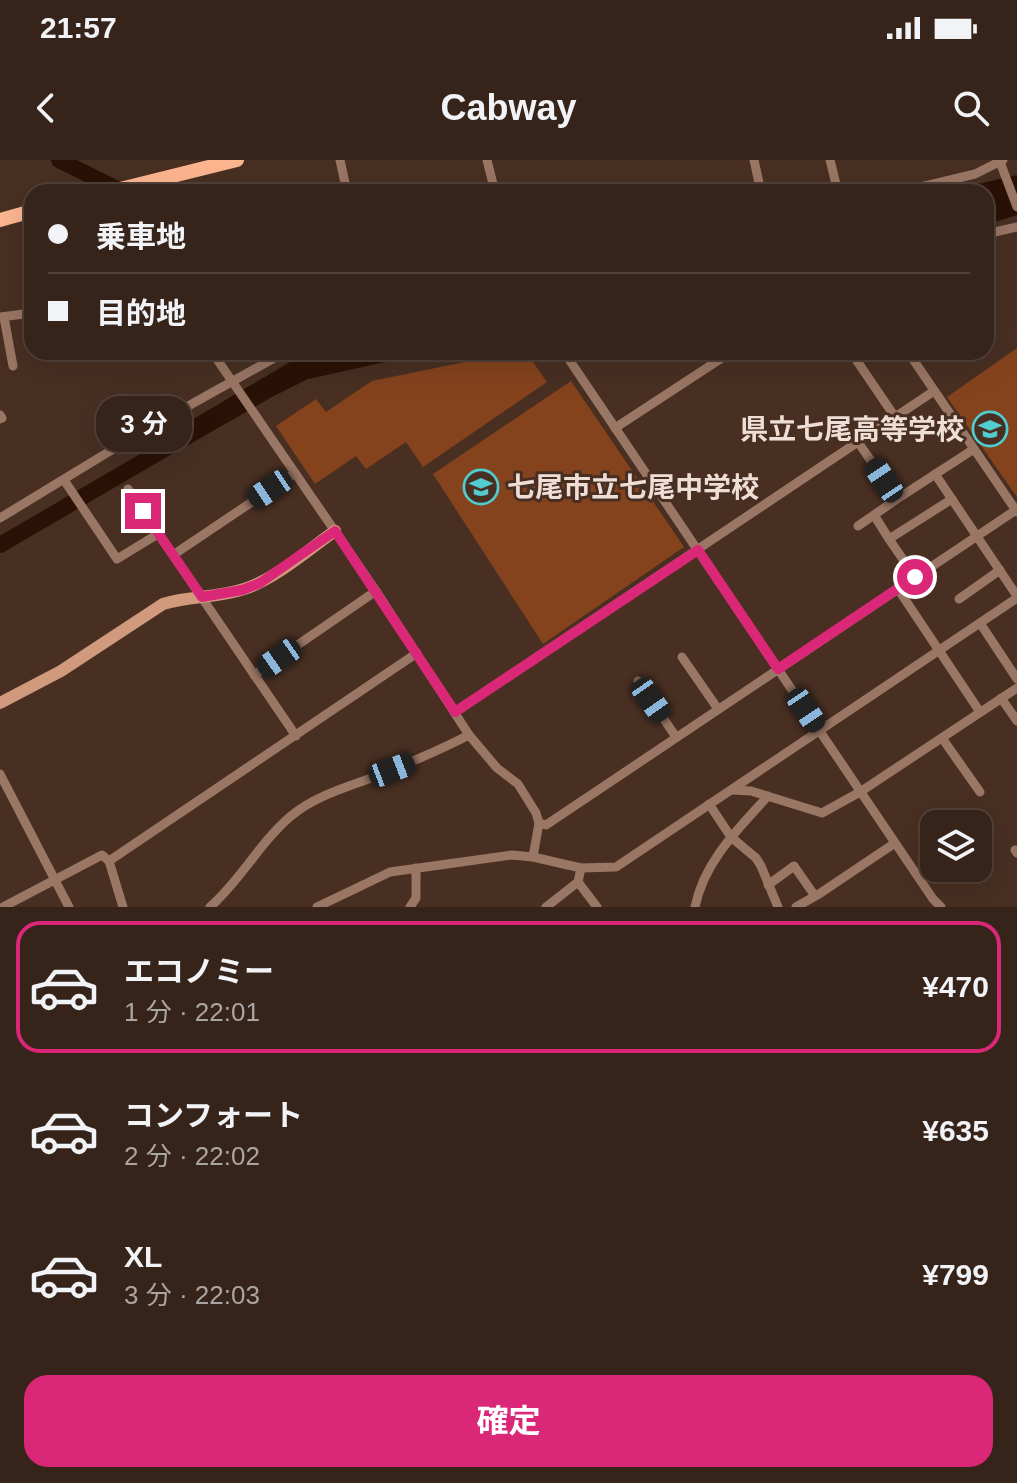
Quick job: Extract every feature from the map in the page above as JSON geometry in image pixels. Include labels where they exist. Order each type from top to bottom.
[{"type":"main road","points":[[142,184],[237,160]]},
{"type":"main road","points":[[0,220],[24,213]]},
{"type":"street","points":[[340,160],[345,184]]},
{"type":"street","points":[[487,160],[493,184]]},
{"type":"street","points":[[754,160],[759,184]]},
{"type":"street","points":[[830,160],[836,184]]},
{"type":"street","points":[[933,184],[975,174],[1002,161],[1017,207]]},
{"type":"street","points":[[994,232],[1017,227]]},
{"type":"street","points":[[13,366],[2,317],[24,314]]},
{"type":"street","points":[[217,360],[376,591],[469,735],[497,768],[518,784],[539,823],[533,857]]},
{"type":"street","points":[[0,518],[138,434],[234,385],[273,360]]},
{"type":"street","points":[[569,360],[936,904],[941,907]]},
{"type":"street","points":[[615,428],[719,360]]},
{"type":"street","points":[[539,823],[546,825],[1016,511],[913,360]]},
{"type":"street","points":[[857,361],[895,417]]},
{"type":"street","points":[[455,712],[934,391]]},
{"type":"street","points":[[858,442],[897,499]]},
{"type":"street","points":[[858,526],[974,449]]},
{"type":"street","points":[[173,555],[295,473]]},
{"type":"street","points":[[317,907],[390,872],[512,855],[581,868],[616,867],[980,623],[1017,597],[935,474]]},
{"type":"street","points":[[64,480],[117,559],[158,534]]},
{"type":"street","points":[[128,489],[296,736]]},
{"type":"street","points":[[889,539],[952,499]]},
{"type":"street","points":[[874,515],[915,577]]},
{"type":"street","points":[[0,703],[61,671],[163,604],[180,598],[242,590],[260,583],[335,531]]},
{"type":"street","points":[[959,599],[1000,570]]},
{"type":"street","points":[[898,589],[980,712]]},
{"type":"street","points":[[254,675],[376,591]]},
{"type":"street","points":[[980,623],[1017,679]]},
{"type":"street","points":[[109,861],[417,653]]},
{"type":"street","points":[[682,657],[718,709]]},
{"type":"street","points":[[638,681],[676,737]]},
{"type":"street","points":[[732,790],[742,789],[822,813],[860,792],[1017,688]]},
{"type":"street","points":[[1001,698],[1017,721]]},
{"type":"street","points":[[210,907],[273,833],[312,801],[432,754],[469,735]]},
{"type":"street","points":[[942,738],[980,792]]},
{"type":"street","points":[[0,774],[69,907]]},
{"type":"street","points":[[695,907],[706,872],[731,837],[768,796]]},
{"type":"street","points":[[709,804],[731,837],[756,858],[778,907]]},
{"type":"street","points":[[796,907],[895,843]]},
{"type":"street","points":[[3,907],[102,855],[109,861],[123,907]]},
{"type":"street","points":[[768,885],[794,866],[815,896]]},
{"type":"street","points":[[410,907],[416,898],[416,868]]},
{"type":"street","points":[[546,907],[578,882],[581,868]]},
{"type":"street","points":[[578,882],[597,907]]},
{"type":"shaded area","points":[[1017,175],[1017,215],[994,222],[994,184],[978,184]]},
{"type":"shaded area","points":[[1017,348],[1017,497],[947,397]]},
{"type":"shaded area","points":[[293,360],[395,360],[308,379],[185,447],[178,436],[185,424]]},
{"type":"shaded area","points":[[475,360],[532,360],[547,382],[423,467],[406,442],[366,469],[356,456],[315,484],[276,426],[316,399],[326,412],[372,381]]},
{"type":"shaded area","points":[[571,381],[684,547],[543,644],[433,474]]},
{"type":"waterway","points":[[59,160],[107,184]]},
{"type":"waterway","points":[[0,545],[199,429]]},
{"type":"place","name":"県立七尾高等学校","points":[[990,429]]},
{"type":"place","name":"七尾市立七尾中学校","points":[[481,487]]},
{"type":"route","points":[[143,511],[202,597],[242,590],[260,583],[335,531],[455,712],[698,550],[778,669],[915,577]]}]
